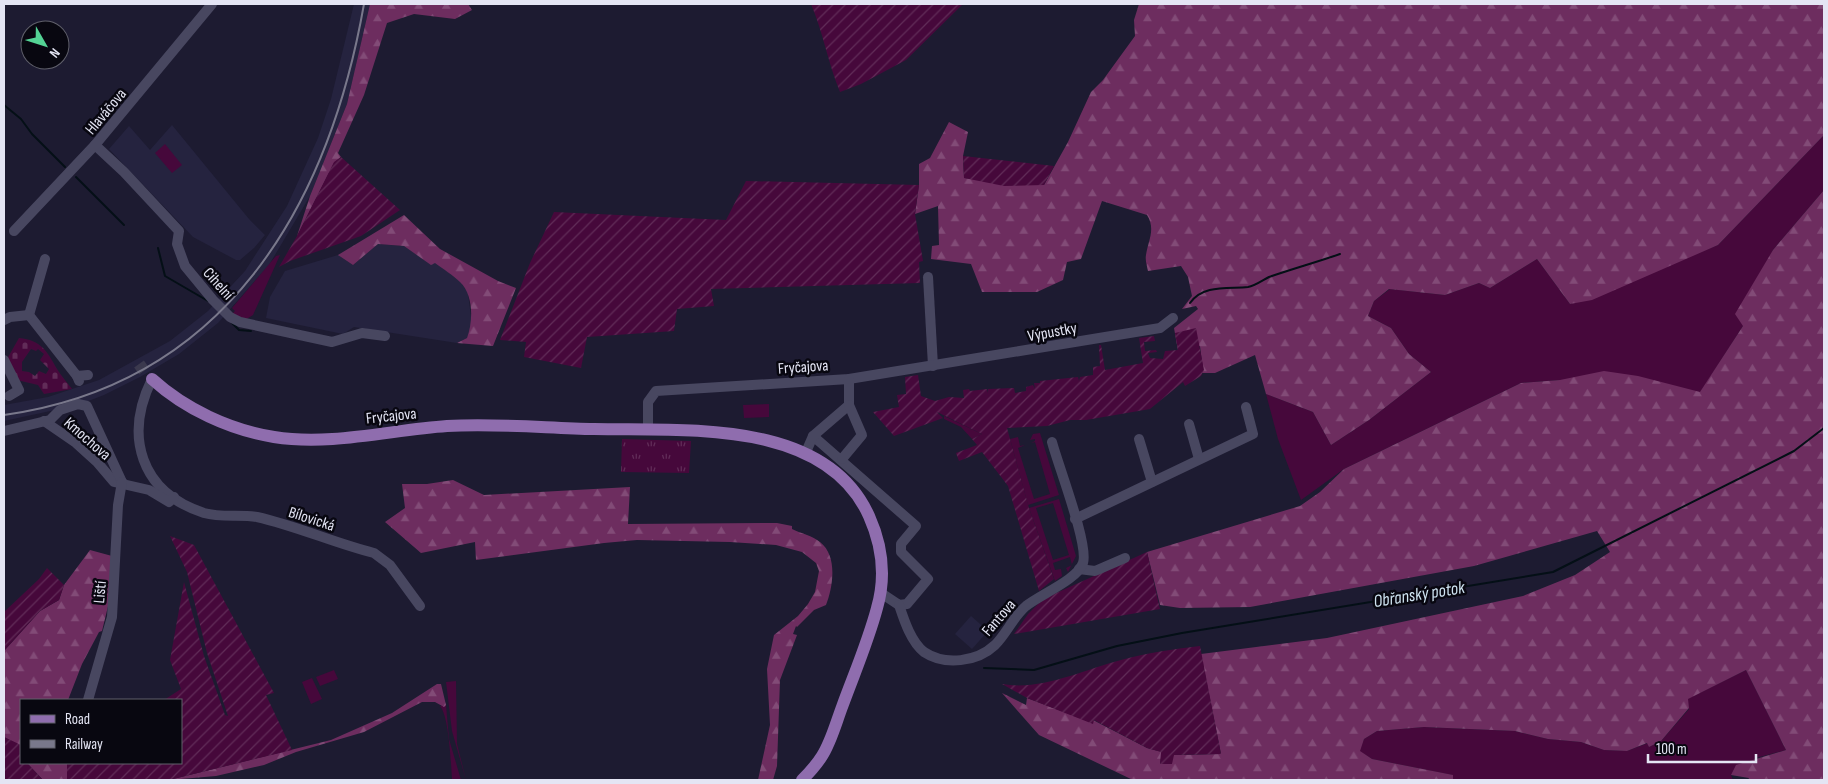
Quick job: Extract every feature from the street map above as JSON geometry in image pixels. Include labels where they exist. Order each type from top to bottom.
[{"type":"main road","name":"Fryčajova","points":[[148,374],[183,402],[208,416],[238,429],[274,437],[320,439],[449,426],[648,430],[754,437],[806,452],[823,462],[846,482],[864,505],[878,536],[882,567],[881,593],[874,621],[824,755],[802,780]]},
{"type":"street","name":"Hlaváčova","points":[[14,231],[95,145],[212,4]]},
{"type":"street","name":"Cihelní","points":[[95,145],[124,172],[178,231],[176,244],[185,266],[230,317],[245,324],[332,342],[362,333],[385,336]]},
{"type":"street","points":[[29,314],[45,258]]},
{"type":"street","points":[[928,277],[933,366]]},
{"type":"street","points":[[4,320],[10,317],[29,314]]},
{"type":"street","points":[[29,314],[78,379],[88,375]]},
{"type":"street","name":"Výpustky","points":[[849,379],[1160,328],[1173,318]]},
{"type":"street","points":[[4,360],[20,390],[9,396]]},
{"type":"street","name":"Bílovická","points":[[148,374],[138,419],[139,445],[150,473],[174,497],[204,513],[256,517],[374,553],[390,565],[420,606]]},
{"type":"street","name":"Fryčajova","points":[[648,430],[648,402],[656,392],[849,379],[849,405],[862,435],[842,459]]},
{"type":"street","points":[[44,421],[50,420],[60,410],[78,404],[88,406],[122,482]]},
{"type":"street","points":[[806,452],[813,436],[849,405]]},
{"type":"street","points":[[1075,519],[1253,434],[1246,408]]},
{"type":"street","name":"Kmochova","points":[[4,432],[44,421],[98,462],[114,482],[122,482]]},
{"type":"street","points":[[1189,424],[1199,459]]},
{"type":"street","points":[[813,436],[842,459],[916,526],[901,544],[901,552],[928,579],[907,604],[899,606],[881,593]]},
{"type":"street","points":[[1139,439],[1152,482]]},
{"type":"street","points":[[1052,442],[1082,540],[1084,557],[1079,569],[1095,571],[1124,558]]},
{"type":"street","name":"Bílovická","points":[[122,482],[149,490],[169,502],[174,497]]},
{"type":"street","name":"Liští","points":[[88,699],[112,617],[118,506],[122,482]]},
{"type":"street","name":"Fantova","points":[[899,606],[909,630],[924,652],[949,660],[972,659],[994,645],[1025,607],[1075,575],[1079,569]]},
{"type":"shaded area","points":[[354,4],[370,4],[347,104],[310,196],[269,265],[218,323],[179,354],[140,377],[104,395],[78,405],[4,421],[4,405],[48,397],[99,380],[170,341],[208,311],[245,271],[287,206],[318,138],[331,99]]},
{"type":"shaded area","points":[[172,125],[249,219],[265,235],[240,260],[236,260],[193,237],[109,149],[129,126],[150,150]]},
{"type":"shaded area","points":[[378,244],[404,246],[431,264],[435,262],[461,282],[468,293],[472,325],[467,338],[457,343],[354,327],[343,334],[266,318],[270,297],[285,271],[338,255],[353,265]]},
{"type":"shaded area","points":[[971,616],[988,631],[972,649],[955,634]]},
{"type":"green space","points":[[370,4],[468,4],[472,10],[455,19],[414,14],[387,23],[364,95],[338,153],[341,157],[334,163],[297,236],[310,196],[347,104]]},
{"type":"green space","points":[[811,4],[963,4],[906,60],[861,84],[840,92]]},
{"type":"green space","points":[[1139,4],[1824,4],[1824,135],[1718,245],[1592,300],[1570,304],[1537,259],[1490,288],[1479,283],[1445,295],[1389,289],[1374,301],[1368,316],[1391,328],[1409,354],[1431,372],[1369,420],[1331,445],[1313,412],[1266,394],[1255,355],[1215,373],[1202,373],[1200,346],[1179,356],[1174,328],[1198,309],[1196,306],[1182,309],[1192,296],[1188,277],[1181,266],[1148,271],[1146,257],[1151,235],[1151,225],[1147,215],[1102,201],[1081,259],[1067,262],[1063,280],[1037,292],[982,292],[971,264],[931,259],[932,246],[939,245],[938,206],[915,214],[919,185],[919,164],[930,158],[949,122],[968,132],[963,156],[964,178],[1044,185],[1068,142],[1091,92],[1103,80],[1135,36],[1134,20]]},
{"type":"green space","points":[[1824,135],[1824,190],[1773,250],[1743,326],[1700,393],[1560,380],[1521,383],[1344,469],[1301,500],[1278,439],[1266,394],[1313,412],[1331,445],[1369,420],[1431,372],[1409,354],[1391,328],[1368,316],[1374,301],[1390,289],[1445,295],[1479,283],[1490,288],[1537,259],[1570,304],[1718,245]]},
{"type":"green space","points":[[165,144],[182,165],[172,173],[155,153]]},
{"type":"green space","points":[[963,156],[1054,166],[1044,185],[1004,186],[964,178]]},
{"type":"green space","points":[[341,157],[400,210],[361,236],[290,261],[279,267],[297,236],[334,162]]},
{"type":"green space","points":[[746,181],[919,185],[915,214],[923,261],[919,262],[920,283],[711,289],[714,306],[677,309],[674,331],[587,337],[581,368],[524,357],[526,342],[500,340],[530,263],[554,212],[726,220]]},
{"type":"green space","points":[[1824,190],[1824,780],[1748,780],[1749,778],[1731,775],[1736,765],[1786,750],[1746,670],[1688,699],[1689,708],[1661,741],[1649,747],[1647,743],[1627,751],[1604,750],[1581,742],[1548,739],[1515,731],[1424,727],[1377,731],[1364,739],[1360,751],[1372,759],[1453,775],[1453,780],[1133,780],[1039,735],[1002,693],[1026,705],[1027,698],[1093,723],[1093,720],[1147,748],[1162,752],[1160,764],[1174,755],[1221,754],[1201,654],[1327,638],[1523,596],[1575,575],[1610,552],[1597,531],[1474,566],[1250,607],[1180,608],[1160,605],[1147,552],[1300,506],[1320,492],[1344,469],[1521,383],[1560,380],[1604,371],[1638,376],[1700,392],[1743,326],[1735,314],[1773,250]]},
{"type":"green space","points":[[404,215],[440,249],[498,281],[516,288],[493,346],[457,343],[467,338],[471,317],[470,301],[465,287],[435,263],[431,265],[404,246],[378,244],[353,265],[338,255]]},
{"type":"green space","points":[[280,255],[253,315],[245,320],[231,315],[235,311],[232,308],[276,256]]},
{"type":"green space","points":[[1196,328],[1204,370],[1201,376],[1185,386],[1183,382],[1150,409],[1086,420],[1070,420],[1047,426],[1007,428],[1029,508],[1054,579],[1039,591],[1008,486],[982,452],[959,461],[956,453],[977,445],[972,439],[982,434],[937,412],[943,418],[894,436],[873,412],[899,407],[897,395],[906,394],[905,377],[918,375],[921,396],[935,401],[949,397],[964,398],[963,390],[969,389],[970,391],[987,389],[988,393],[988,389],[1014,388],[1015,393],[1026,391],[1026,387],[1033,385],[1035,389],[1034,383],[1040,383],[1040,381],[1078,377],[1079,381],[1080,377],[1093,375],[1093,367],[1100,366],[1099,345],[1101,345],[1105,370],[1143,363],[1139,338],[1154,336],[1155,341],[1144,342],[1145,351],[1156,350],[1157,352],[1148,353],[1150,358],[1163,359],[1165,351],[1178,350],[1175,333]]},
{"type":"green space","points":[[19,338],[33,341],[46,352],[72,389],[44,394],[38,385],[17,380],[7,359]],"holes":[[[31,349],[36,351],[38,349],[44,354],[40,360],[49,369],[46,374],[39,371],[35,376],[29,372],[22,371],[22,362]]]},
{"type":"green space","points":[[769,404],[769,417],[744,418],[743,405]]},
{"type":"green space","points":[[944,416],[982,434],[972,439],[961,427],[944,419]]},
{"type":"green space","points":[[1040,433],[1059,495],[1028,505],[1010,439],[1018,437],[1020,446],[1025,445],[1018,448],[1034,499],[1050,494],[1035,442],[1031,443],[1035,439],[1030,440],[1033,434]]},
{"type":"green space","points":[[622,439],[691,441],[689,473],[621,472]]},
{"type":"green space","points":[[453,480],[484,495],[630,487],[628,524],[777,523],[792,526],[792,529],[820,542],[830,555],[832,563],[831,590],[826,605],[814,610],[796,626],[793,634],[797,635],[780,680],[777,766],[773,780],[758,780],[770,725],[767,669],[774,635],[798,616],[815,592],[819,571],[816,563],[802,552],[776,545],[637,540],[476,560],[475,542],[421,553],[385,522],[405,508],[402,484],[427,484]]},
{"type":"green space","points":[[1059,499],[1076,556],[1072,564],[1070,557],[1053,563],[1055,570],[1061,569],[1062,576],[1055,581],[1029,508]],"holes":[[[1053,503],[1069,555],[1053,560],[1036,508]]]},
{"type":"green space","points":[[170,536],[194,545],[274,693],[266,695],[292,750],[169,780],[67,780],[67,764],[182,764],[182,699],[166,699],[181,689],[170,660],[184,582],[204,656],[225,715],[228,716],[207,653],[187,572]]},
{"type":"green space","points":[[90,550],[112,556],[110,598],[102,631],[99,632],[82,664],[68,699],[20,699],[20,745],[4,737],[4,651],[40,611],[59,600],[64,585]]},
{"type":"green space","points":[[1147,552],[1160,609],[1014,634],[1028,614],[1043,599]]},
{"type":"green space","points":[[47,568],[64,585],[59,600],[40,611],[4,651],[4,612],[39,579]]},
{"type":"green space","points":[[1200,646],[1221,754],[1174,755],[1172,764],[1160,764],[1161,752],[1147,748],[1094,720],[1093,724],[1027,698],[1002,684],[1032,685],[1131,658]]},
{"type":"green space","points":[[334,670],[338,679],[320,686],[316,677]]},
{"type":"green space","points":[[1746,670],[1786,750],[1756,758],[1731,775],[1733,780],[1453,780],[1452,775],[1372,759],[1359,751],[1364,739],[1377,731],[1424,727],[1515,731],[1548,739],[1581,742],[1604,750],[1627,751],[1648,743],[1649,747],[1661,741],[1689,709],[1687,699]]},
{"type":"green space","points":[[312,678],[322,699],[311,704],[302,682]]},
{"type":"green space","points":[[456,681],[457,744],[466,780],[452,731],[446,682]]},
{"type":"green space","points":[[437,684],[441,684],[446,705],[444,707],[435,702],[422,702],[364,732],[296,752],[264,765],[216,776],[169,780],[331,740],[392,713]]},
{"type":"green space","points":[[446,705],[449,739],[461,780],[452,779],[446,720],[440,706]]},
{"type":"green space","points":[[4,737],[20,745],[20,764],[28,764],[43,780],[4,780]]},
{"type":"green space","points":[[28,764],[67,764],[67,780],[43,780]]},
{"type":"waterway","name":"Obřanský potok","points":[[4,105],[21,119],[32,134],[65,167]]},
{"type":"waterway","name":"Obřanský potok","points":[[76,177],[124,225]]},
{"type":"waterway","name":"Obřanský potok","points":[[158,248],[165,276],[208,301]]},
{"type":"waterway","points":[[1190,303],[1195,297],[1209,290],[1248,287],[1269,277],[1340,254]]},
{"type":"waterway","name":"Obřanský potok","points":[[232,323],[239,330],[251,331]]},
{"type":"waterway","name":"Obřanský potok","points":[[984,668],[1034,670],[1117,646],[1182,633],[1553,572],[1794,451],[1824,428]]},
{"type":"tunnel","points":[[139,364],[144,371]]},
{"type":"railway","points":[[4,415],[81,397],[148,366],[206,325],[253,274],[293,216],[324,150],[347,79],[364,4]]}]
